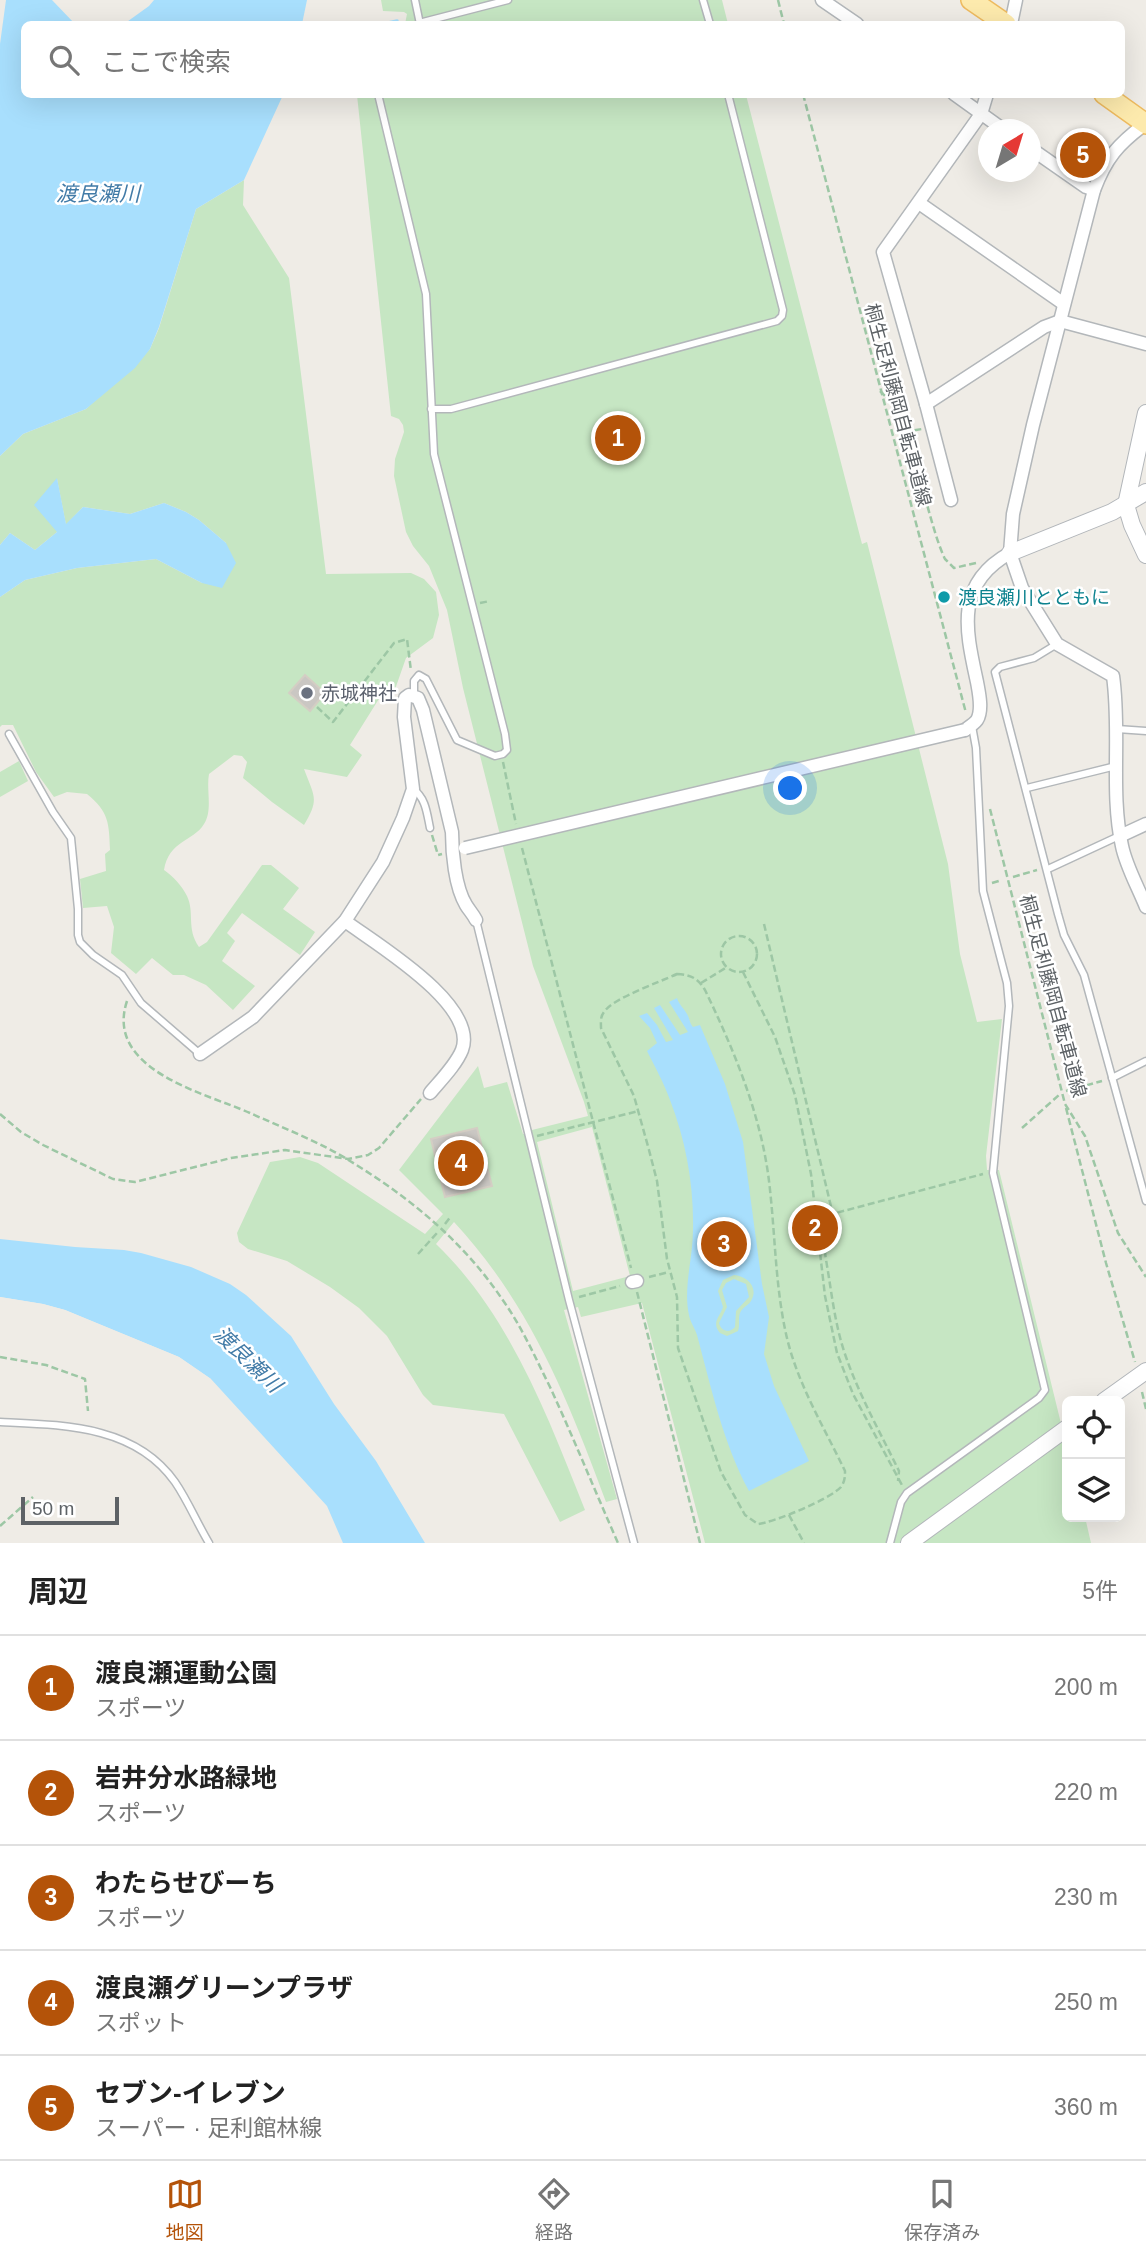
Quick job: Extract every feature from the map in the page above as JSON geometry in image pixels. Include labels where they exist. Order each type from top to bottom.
[{"type":"main road","points":[[971,0],[1004,21]]},
{"type":"main road","points":[[1110,98],[1146,124]]},
{"type":"street","points":[[822,0],[852,21]]},
{"type":"street","points":[[1010,21],[1016,0]]},
{"type":"street","points":[[959,98],[988,119]]},
{"type":"street","points":[[951,500],[883,252],[981,114],[986,98]]},
{"type":"street","points":[[1146,124],[1116,147],[1105,163],[1094,190],[1033,425],[1013,514],[1010,553],[1022,588],[1057,644],[1113,676],[1120,836],[1122,849],[1146,907]]},
{"type":"street","points":[[1041,155],[1094,190]]},
{"type":"street","points":[[919,203],[1065,304]]},
{"type":"street","points":[[926,404],[1044,327],[1060,321],[1146,345]]},
{"type":"street","points":[[1146,413],[1126,505],[1146,555]]},
{"type":"street","points":[[452,850],[968,724],[978,718],[979,701],[967,636],[967,615],[973,594],[989,566],[1010,553],[1126,505],[1146,492]]},
{"type":"street","points":[[200,1054],[253,1017],[345,922],[383,862],[413,789],[404,704],[409,695],[418,698],[423,710],[452,832],[452,850],[465,904],[476,920]]},
{"type":"street","points":[[1120,836],[1146,824]]},
{"type":"street","points":[[345,922],[419,975],[457,1015],[463,1046],[461,1053],[430,1093]]},
{"type":"street","points":[[1111,1396],[1139,1376]]},
{"type":"street","points":[[909,1543],[1062,1432]]},
{"type":"lane","points":[[415,0],[418,21]]},
{"type":"lane","points":[[430,21],[508,0]]},
{"type":"lane","points":[[703,0],[709,21]]},
{"type":"lane","points":[[379,98],[426,294],[434,454],[507,750],[495,756],[457,740],[426,678],[419,675],[414,681],[414,695]]},
{"type":"lane","points":[[432,409],[451,409],[777,321],[782,316],[780,297],[729,98]]},
{"type":"lane","points":[[1057,644],[1034,658],[1000,667],[995,672],[1027,788],[1044,869],[1065,935],[1084,975],[1146,1202]]},
{"type":"lane","points":[[890,1543],[901,1502],[907,1493],[1039,1398],[1045,1390],[993,1173],[1009,1006],[1007,983],[983,891],[976,748],[968,724]]},
{"type":"lane","points":[[1117,729],[1146,731]]},
{"type":"lane","points":[[9,734],[53,812],[72,838],[80,942],[93,955],[122,975],[132,992],[168,1028],[200,1054]]},
{"type":"lane","points":[[1027,788],[1117,766]]},
{"type":"lane","points":[[413,789],[425,802],[430,828]]},
{"type":"lane","points":[[1044,869],[1120,836]]},
{"type":"lane","points":[[476,920],[569,1300],[634,1543]]},
{"type":"lane","points":[[1112,1078],[1146,1061]]},
{"type":"lane","points":[[0,1422],[47,1424],[88,1430],[118,1438],[142,1450],[160,1463],[176,1483],[209,1543]]},
{"type":"path","points":[[778,0],[784,21]]},
{"type":"path","name":"桐生足利藤岡自転車道線","points":[[804,98],[968,724]]},
{"type":"path","points":[[879,390],[894,408],[904,432],[945,559],[954,568],[979,562]]},
{"type":"path","points":[[904,432],[932,426]]},
{"type":"path","points":[[317,707],[333,722],[394,643],[401,639],[407,639],[414,681]]},
{"type":"path","points":[[503,754],[503,765],[519,836]]},
{"type":"path","name":"桐生足利藤岡自転車道線","points":[[988,802],[1065,1104],[1085,1136],[1118,1233],[1146,1277]]},
{"type":"path","points":[[430,828],[437,850]]},
{"type":"path","points":[[522,849],[700,1543]]},
{"type":"path","points":[[1013,877],[1044,869]]},
{"type":"path","points":[[988,884],[1002,880]]},
{"type":"path","points":[[764,924],[833,1215],[825,1230],[824,1244],[835,1318],[845,1357],[899,1471],[898,1481]]},
{"type":"path","points":[[732,937],[744,937],[753,943],[757,954],[753,965],[743,972],[732,971],[721,957],[723,945],[732,937]]},
{"type":"path","points":[[701,983],[727,967]]},
{"type":"path","points":[[743,972],[775,1037],[802,1127],[817,1218],[825,1296],[838,1353],[853,1394],[898,1481],[907,1493]]},
{"type":"path","points":[[677,974],[688,975],[701,983],[716,1012],[754,1106],[769,1178],[785,1329],[795,1366],[845,1471],[845,1478],[837,1490],[789,1515],[765,1524],[758,1524],[745,1515],[721,1472],[678,1348],[677,1297],[669,1272],[657,1181],[639,1111],[601,1028],[600,1019],[604,1011],[615,1002],[677,974]]},
{"type":"path","points":[[132,992],[125,1009],[126,1037],[138,1055],[164,1076],[185,1088],[248,1112],[348,1159],[402,1195],[442,1228],[480,1269],[502,1298],[533,1351],[618,1543]]},
{"type":"path","points":[[1066,1091],[1102,1081]]},
{"type":"path","points":[[0,1114],[21,1132],[43,1145],[123,1182],[151,1179],[231,1158],[285,1150],[348,1159],[368,1156],[379,1148],[417,1101],[430,1093]]},
{"type":"path","points":[[1022,1128],[1059,1095]]},
{"type":"path","points":[[1065,1104],[1106,1263],[1139,1376]]},
{"type":"path","points":[[535,1136],[639,1111]]},
{"type":"path","points":[[817,1218],[993,1173]]},
{"type":"path","points":[[445,1224],[452,1216]]},
{"type":"path","points":[[418,1254],[437,1233]]},
{"type":"path","points":[[576,1298],[669,1272]]},
{"type":"path","points":[[0,1357],[46,1364],[85,1379],[88,1411]]},
{"type":"path","points":[[0,1526],[33,1497]]},
{"type":"path","points":[[789,1515],[804,1543]]},
{"type":"green space","points":[[381,0],[722,0],[727,21],[406,21],[407,14],[404,12],[383,11]]},
{"type":"green space","points":[[357,98],[747,98],[862,544],[867,542],[948,864],[960,954],[977,1022],[1002,1019],[986,1156],[987,1170],[999,1170],[1062,1428],[1062,1522],[1086,1522],[1091,1543],[705,1543],[642,1303],[581,1317],[578,1307],[564,1310],[617,1499],[606,1502],[577,1426],[525,1319],[481,1253],[454,1222],[436,1244],[462,1272],[506,1335],[557,1439],[585,1510],[560,1522],[504,1414],[433,1405],[423,1395],[387,1336],[359,1308],[287,1261],[248,1249],[239,1242],[237,1233],[270,1162],[300,1157],[318,1163],[425,1234],[443,1214],[399,1170],[478,1066],[484,1088],[507,1082],[523,1134],[588,1116],[533,966],[463,688],[447,610],[429,566],[406,532],[394,476],[395,459],[404,432],[399,419],[391,416]],"holes":[[[592,1127],[630,1276],[573,1291],[537,1142]]]},
{"type":"green space","points":[[244,180],[243,205],[289,278],[326,574],[411,573],[424,579],[436,592],[439,615],[433,638],[406,658],[393,695],[382,694],[350,745],[362,755],[347,777],[304,769],[314,803],[304,825],[243,778],[247,762],[242,756],[234,755],[209,774],[207,818],[199,830],[171,853],[164,870],[187,896],[193,933],[199,947],[207,942],[262,865],[271,865],[299,888],[283,909],[315,932],[300,955],[242,913],[227,933],[235,941],[222,961],[255,986],[233,1010],[206,985],[184,975],[173,975],[152,958],[136,974],[111,953],[114,927],[107,906],[83,908],[80,879],[106,871],[105,854],[110,850],[110,841],[104,813],[87,794],[67,792],[54,797],[36,772],[13,725],[0,727],[0,597],[25,580],[77,568],[156,559],[202,583],[226,543],[199,520],[164,503],[130,514],[83,507],[66,525],[57,479],[57,532],[35,550],[10,533],[0,545],[0,456],[23,434],[86,409],[150,349],[196,209]]},
{"type":"green space","points":[[19,761],[28,781],[0,797],[0,772]]},
{"type":"water","name":"渡良瀬川","points":[[6,0],[52,0],[72,21],[21,21],[21,98],[282,98],[244,180],[196,209],[150,349],[135,368],[86,409],[23,434],[0,456],[0,44]]},
{"type":"water","points":[[154,0],[307,0],[303,21],[128,21]]},
{"type":"water","points":[[57,478],[66,524],[83,507],[130,514],[164,503],[199,520],[226,543],[236,563],[222,588],[202,583],[156,559],[77,568],[25,580],[0,597],[0,545],[10,533],[35,550],[57,532],[34,505]]},
{"type":"water","points":[[677,998],[693,1027],[700,1025],[725,1084],[743,1142],[769,1317],[764,1354],[774,1386],[809,1461],[749,1491],[725,1434],[690,1318],[687,1294],[693,1213],[688,1164],[670,1100],[647,1051],[657,1043],[650,1028],[639,1016],[647,1013],[666,1042],[673,1040],[654,1008],[660,1005],[680,1035],[688,1032],[669,1002]],"holes":[[[738,1276],[750,1282],[753,1294],[751,1301],[740,1313],[738,1331],[727,1336],[720,1333],[716,1326],[723,1307],[718,1291],[723,1280]]]},
{"type":"water","name":"渡良瀬川","points":[[0,1239],[141,1253],[191,1267],[230,1284],[246,1295],[291,1336],[334,1404],[376,1461],[425,1543],[343,1543],[327,1506],[211,1379],[179,1357],[65,1310],[0,1297]]},
{"type":"water","points":[[734,1279],[746,1284],[749,1297],[736,1311],[735,1327],[726,1331],[719,1323],[727,1307],[722,1290],[726,1283]]},
{"type":"pier","points":[[0,1297],[65,1310],[179,1357],[211,1379],[208,1381],[178,1360],[64,1313],[0,1301]]},
{"type":"building","points":[[1084,135],[1102,149],[1083,174],[1064,160]]},
{"type":"building","name":"赤城神社","points":[[305,675],[325,693],[310,711],[289,693]]},
{"type":"building","points":[[477,1128],[492,1186],[445,1197],[431,1139]]},
{"type":"place","name":"セブン-イレブン","points":[[1083,155]]},
{"type":"place","name":"渡良瀬運動公園","points":[[618,438]]},
{"type":"place","name":"渡良瀬川とともに","points":[[944,597]]},
{"type":"place","name":"赤城神社","points":[[307,693]]},
{"type":"place","name":"渡良瀬グリーンプラザ","points":[[461,1163]]},
{"type":"place","name":"岩井分水路緑地","points":[[815,1228]]},
{"type":"place","name":"わたらせびーち","points":[[724,1244]]}]
